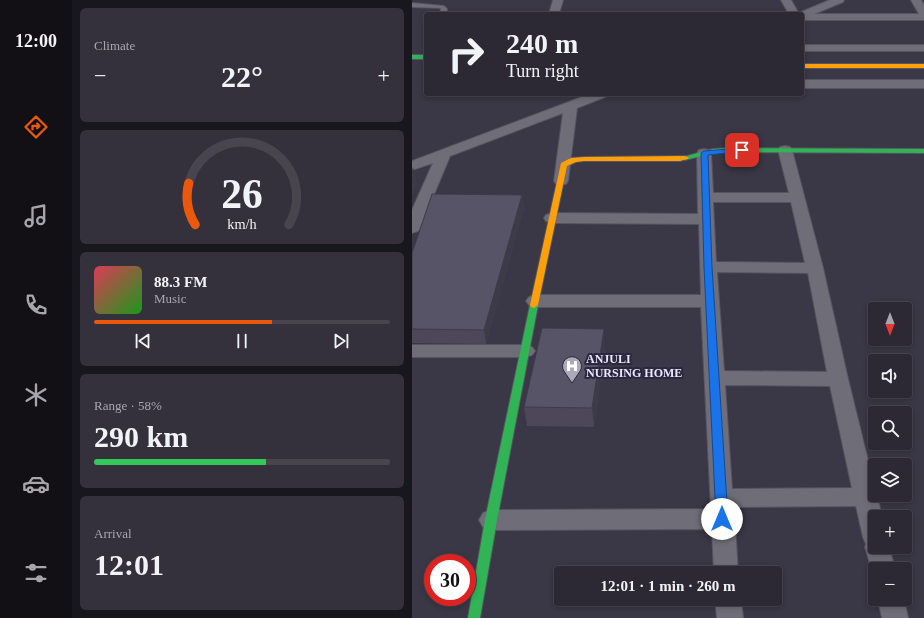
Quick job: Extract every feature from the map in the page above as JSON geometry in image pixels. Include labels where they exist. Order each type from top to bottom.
[{"type":"street","points":[[555,12],[558,0]]},
{"type":"street","points":[[786,0],[793,12]]},
{"type":"street","points":[[804,15],[839,0]]},
{"type":"street","points":[[916,0],[924,13]]},
{"type":"street","points":[[804,16],[924,17]]},
{"type":"street","points":[[804,48],[924,48]]},
{"type":"street","points":[[412,58],[424,57]]},
{"type":"street","points":[[804,58],[924,58]]},
{"type":"street","points":[[412,66],[424,66]]},
{"type":"street","points":[[804,66],[924,66]]},
{"type":"street","points":[[804,84],[924,84]]},
{"type":"street","points":[[412,166],[595,96]]},
{"type":"street","points":[[561,181],[571,105]]},
{"type":"street","points":[[474,618],[491,520],[564,165],[574,160],[692,158],[704,153],[728,150],[924,151]]},
{"type":"street","points":[[786,150],[815,268],[838,379],[868,510]]},
{"type":"street","points":[[704,153],[708,267],[726,566]]},
{"type":"street","points":[[412,228],[444,154]]},
{"type":"street","points":[[706,197],[797,198]]},
{"type":"street","points":[[552,218],[707,219]]},
{"type":"street","points":[[708,267],[815,268]]},
{"type":"street","points":[[535,301],[710,301]]},
{"type":"street","points":[[412,351],[525,351]]},
{"type":"street","points":[[715,378],[838,379]]},
{"type":"street","points":[[491,520],[722,509],[865,497]]},
{"type":"street","points":[[729,606],[730,618]]},
{"type":"street","points":[[892,606],[895,618]]},
{"type":"lane","points":[[412,6],[442,7],[444,9],[443,12]]},
{"type":"building","points":[[432,194],[522,195],[484,330],[412,329],[412,253]]},
{"type":"building","points":[[542,328],[604,329],[592,408],[524,407]]},
{"type":"traffic: fast","points":[[412,57],[424,57]]},
{"type":"traffic: fast","points":[[685,158],[713,151],[728,150],[924,151]]},
{"type":"traffic: fast","points":[[474,618],[491,520],[534,305]]},
{"type":"traffic: slow","points":[[804,66],[924,66]]},
{"type":"traffic: slow","points":[[534,305],[564,165],[574,160],[584,159],[685,158]]},
{"type":"place","name":"ANJULI NURSING HOME","points":[[572,383]]},
{"type":"route","points":[[722,519],[708,267],[704,153],[713,151],[742,150]]}]
